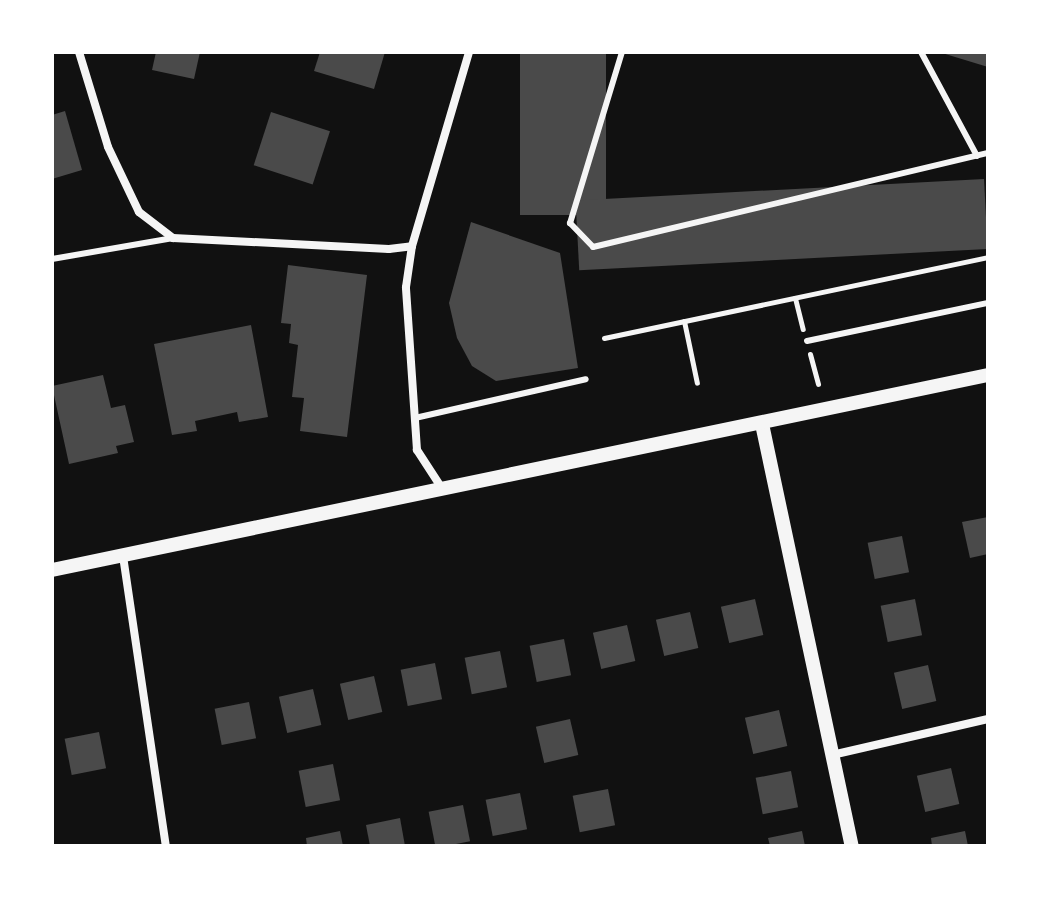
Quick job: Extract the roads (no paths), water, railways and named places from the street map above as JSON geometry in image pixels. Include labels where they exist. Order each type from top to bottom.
[{"type":"street","points":[[79,52],[108,147],[139,212],[173,238],[389,249],[412,246]]},
{"type":"street","points":[[443,491],[417,450],[406,287],[412,246],[469,52]]},
{"type":"street","points":[[52,570],[443,491],[988,375]]},
{"type":"street","points":[[762,424],[852,846]]},
{"type":"street","points":[[123,556],[166,846]]},
{"type":"street","points":[[832,755],[988,719]]},
{"type":"lane","points":[[622,52],[570,223],[593,247],[988,153]]},
{"type":"lane","points":[[921,52],[977,156]]},
{"type":"lane","points":[[52,259],[173,238]]},
{"type":"lane","points":[[807,341],[988,303]]},
{"type":"lane","points":[[415,418],[586,379]]}]
